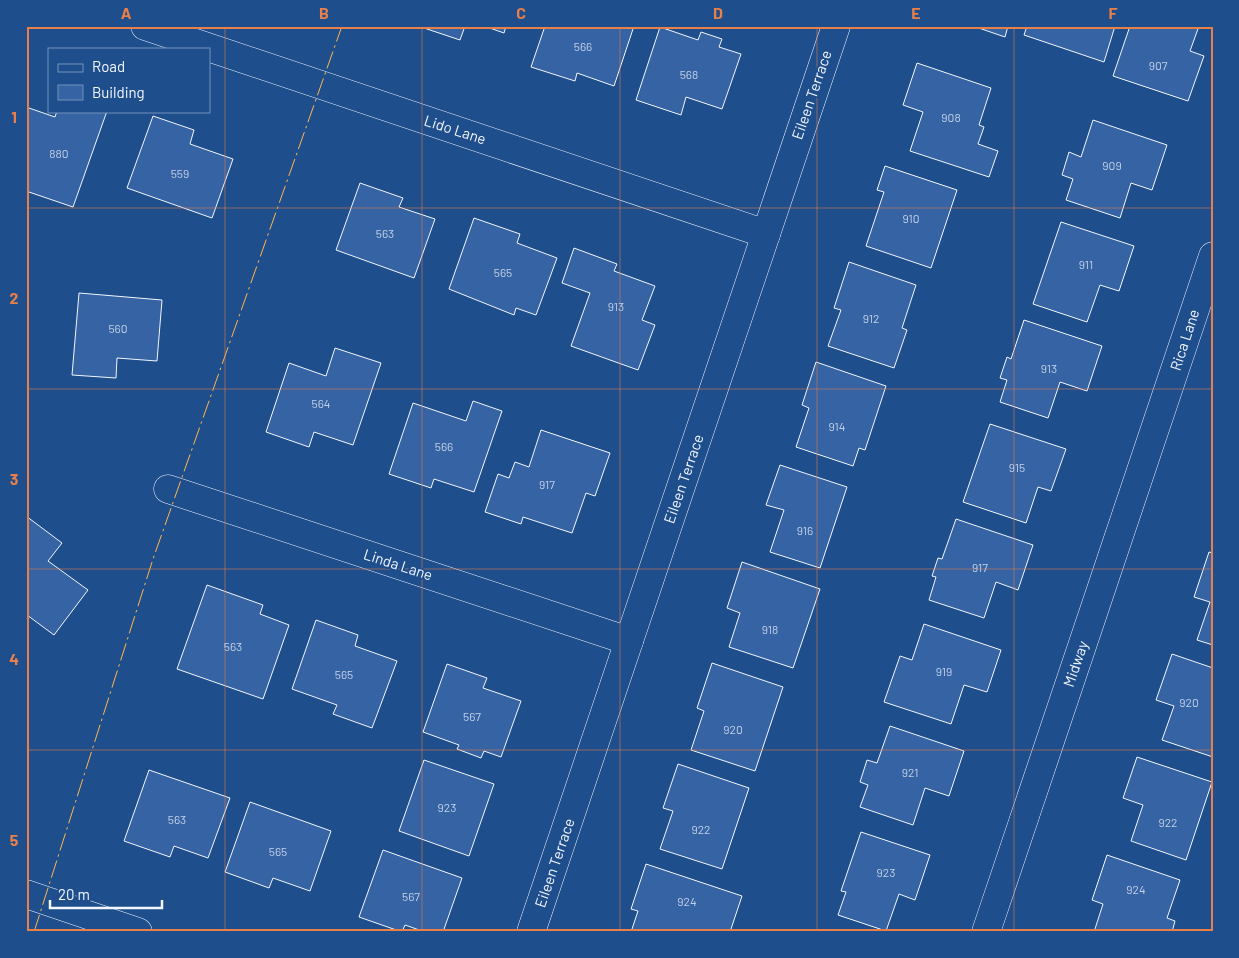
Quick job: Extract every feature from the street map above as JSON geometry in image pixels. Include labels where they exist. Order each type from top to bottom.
[{"type":"street","name":"Lido Lane","points":[[145,26],[766,234]]},
{"type":"street","name":"Eileen Terrace","points":[[531,932],[836,26]]},
{"type":"street","name":"Rica Lane","points":[[1166,395],[1213,256]]},
{"type":"street","name":"Midway","points":[[986,932],[1166,395]]},
{"type":"street","name":"Linda Lane","points":[[168,490],[629,641]]},
{"type":"street","points":[[26,894],[138,932]]},
{"type":"building","points":[[418,26],[465,26],[460,40]]},
{"type":"building","points":[[484,26],[506,26],[504,33]]},
{"type":"building","points":[[545,26],[634,26],[614,86],[577,73],[575,81],[531,67]]},
{"type":"building","points":[[973,26],[1008,26],[1005,37]]},
{"type":"building","points":[[1027,26],[1115,26],[1104,62],[1024,35]]},
{"type":"building","points":[[1130,26],[1199,26],[1190,51],[1204,56],[1188,101],[1113,76]]},
{"type":"building","points":[[660,27],[698,40],[701,32],[722,39],[719,47],[741,54],[722,109],[686,97],[681,115],[636,100]]},
{"type":"building","points":[[917,63],[991,88],[979,125],[984,127],[978,144],[998,151],[989,177],[910,151],[923,112],[903,105]]},
{"type":"building","points":[[26,107],[55,117],[57,112],[107,112],[73,207],[26,191]]},
{"type":"building","points":[[153,116],[194,130],[190,144],[233,159],[212,218],[127,188]]},
{"type":"building","points":[[1093,120],[1167,145],[1152,190],[1131,183],[1120,218],[1066,200],[1073,179],[1062,175],[1069,152],[1081,157]]},
{"type":"building","points":[[885,166],[957,190],[931,268],[866,246],[884,192],[877,190]]},
{"type":"building","points":[[360,183],[403,198],[399,207],[435,219],[414,278],[336,250]]},
{"type":"building","points":[[474,218],[520,234],[517,243],[557,258],[536,315],[516,308],[514,315],[449,289]]},
{"type":"building","points":[[1061,222],[1134,246],[1119,291],[1100,285],[1087,322],[1033,304]]},
{"type":"building","points":[[574,248],[617,264],[614,271],[655,286],[642,320],[655,325],[638,370],[571,346],[590,293],[562,283]]},
{"type":"building","points":[[849,262],[916,285],[902,328],[907,330],[894,368],[828,346],[841,310],[834,308]]},
{"type":"building","points":[[79,293],[162,300],[157,361],[117,358],[116,378],[72,375]]},
{"type":"building","points":[[1024,320],[1102,346],[1087,391],[1060,382],[1048,418],[1000,402],[1007,380],[1000,378],[1007,357],[1011,359]]},
{"type":"building","points":[[335,348],[381,363],[353,445],[314,432],[309,447],[266,432],[289,363],[326,376]]},
{"type":"building","points":[[816,362],[886,386],[865,450],[859,448],[853,466],[796,447],[809,408],[802,405]]},
{"type":"building","points":[[473,401],[502,411],[474,492],[434,479],[431,488],[389,474],[413,403],[466,421]]},
{"type":"building","points":[[990,424],[1066,449],[1051,491],[1038,487],[1026,523],[963,502]]},
{"type":"building","points":[[541,430],[610,453],[595,496],[586,493],[572,533],[523,517],[521,524],[485,512],[498,474],[509,478],[515,462],[529,467]]},
{"type":"building","points":[[780,465],[847,487],[820,568],[770,552],[784,510],[766,505]]},
{"type":"building","points":[[26,516],[62,543],[48,561],[88,590],[54,635],[26,616]]},
{"type":"building","points":[[956,519],[1033,545],[1018,590],[996,582],[984,618],[929,600],[936,577],[932,576],[938,558],[942,559]]},
{"type":"building","points":[[1209,552],[1213,553],[1213,645],[1197,640],[1210,602],[1194,597]]},
{"type":"building","points":[[742,562],[820,589],[793,668],[729,647],[740,613],[727,608]]},
{"type":"building","points":[[207,585],[263,605],[260,614],[289,625],[263,699],[177,669]]},
{"type":"building","points":[[316,620],[358,635],[355,646],[397,661],[372,728],[333,714],[337,705],[292,689]]},
{"type":"building","points":[[924,624],[1001,650],[987,692],[964,685],[951,724],[884,702],[900,656],[912,660]]},
{"type":"building","points":[[1172,654],[1213,668],[1213,757],[1162,740],[1174,706],[1156,700]]},
{"type":"building","points":[[712,663],[783,687],[755,771],[691,750],[704,711],[697,708]]},
{"type":"building","points":[[447,664],[487,678],[483,688],[521,701],[501,757],[484,751],[481,758],[457,749],[459,745],[423,732]]},
{"type":"building","points":[[890,726],[964,751],[949,796],[925,788],[913,825],[860,807],[868,785],[860,782],[867,760],[877,763]]},
{"type":"building","points":[[1137,757],[1212,782],[1186,860],[1131,841],[1143,805],[1123,798]]},
{"type":"building","points":[[424,760],[494,784],[469,856],[399,831]]},
{"type":"building","points":[[678,764],[749,788],[722,869],[660,849],[673,811],[663,808]]},
{"type":"building","points":[[149,770],[230,798],[208,858],[174,846],[170,857],[124,841]]},
{"type":"building","points":[[250,802],[331,831],[310,891],[273,878],[269,888],[225,872]]},
{"type":"building","points":[[861,832],[930,855],[915,900],[899,894],[886,931],[838,915],[846,892],[841,891]]},
{"type":"building","points":[[383,850],[462,878],[443,932],[425,932],[405,925],[402,932],[359,917]]},
{"type":"building","points":[[1107,855],[1180,880],[1167,918],[1175,921],[1172,932],[1094,932],[1103,904],[1092,900]]},
{"type":"building","points":[[646,864],[742,896],[730,932],[631,932],[638,911],[631,909]]},
{"type":"power","points":[[34,932],[153,559],[342,26]]}]
